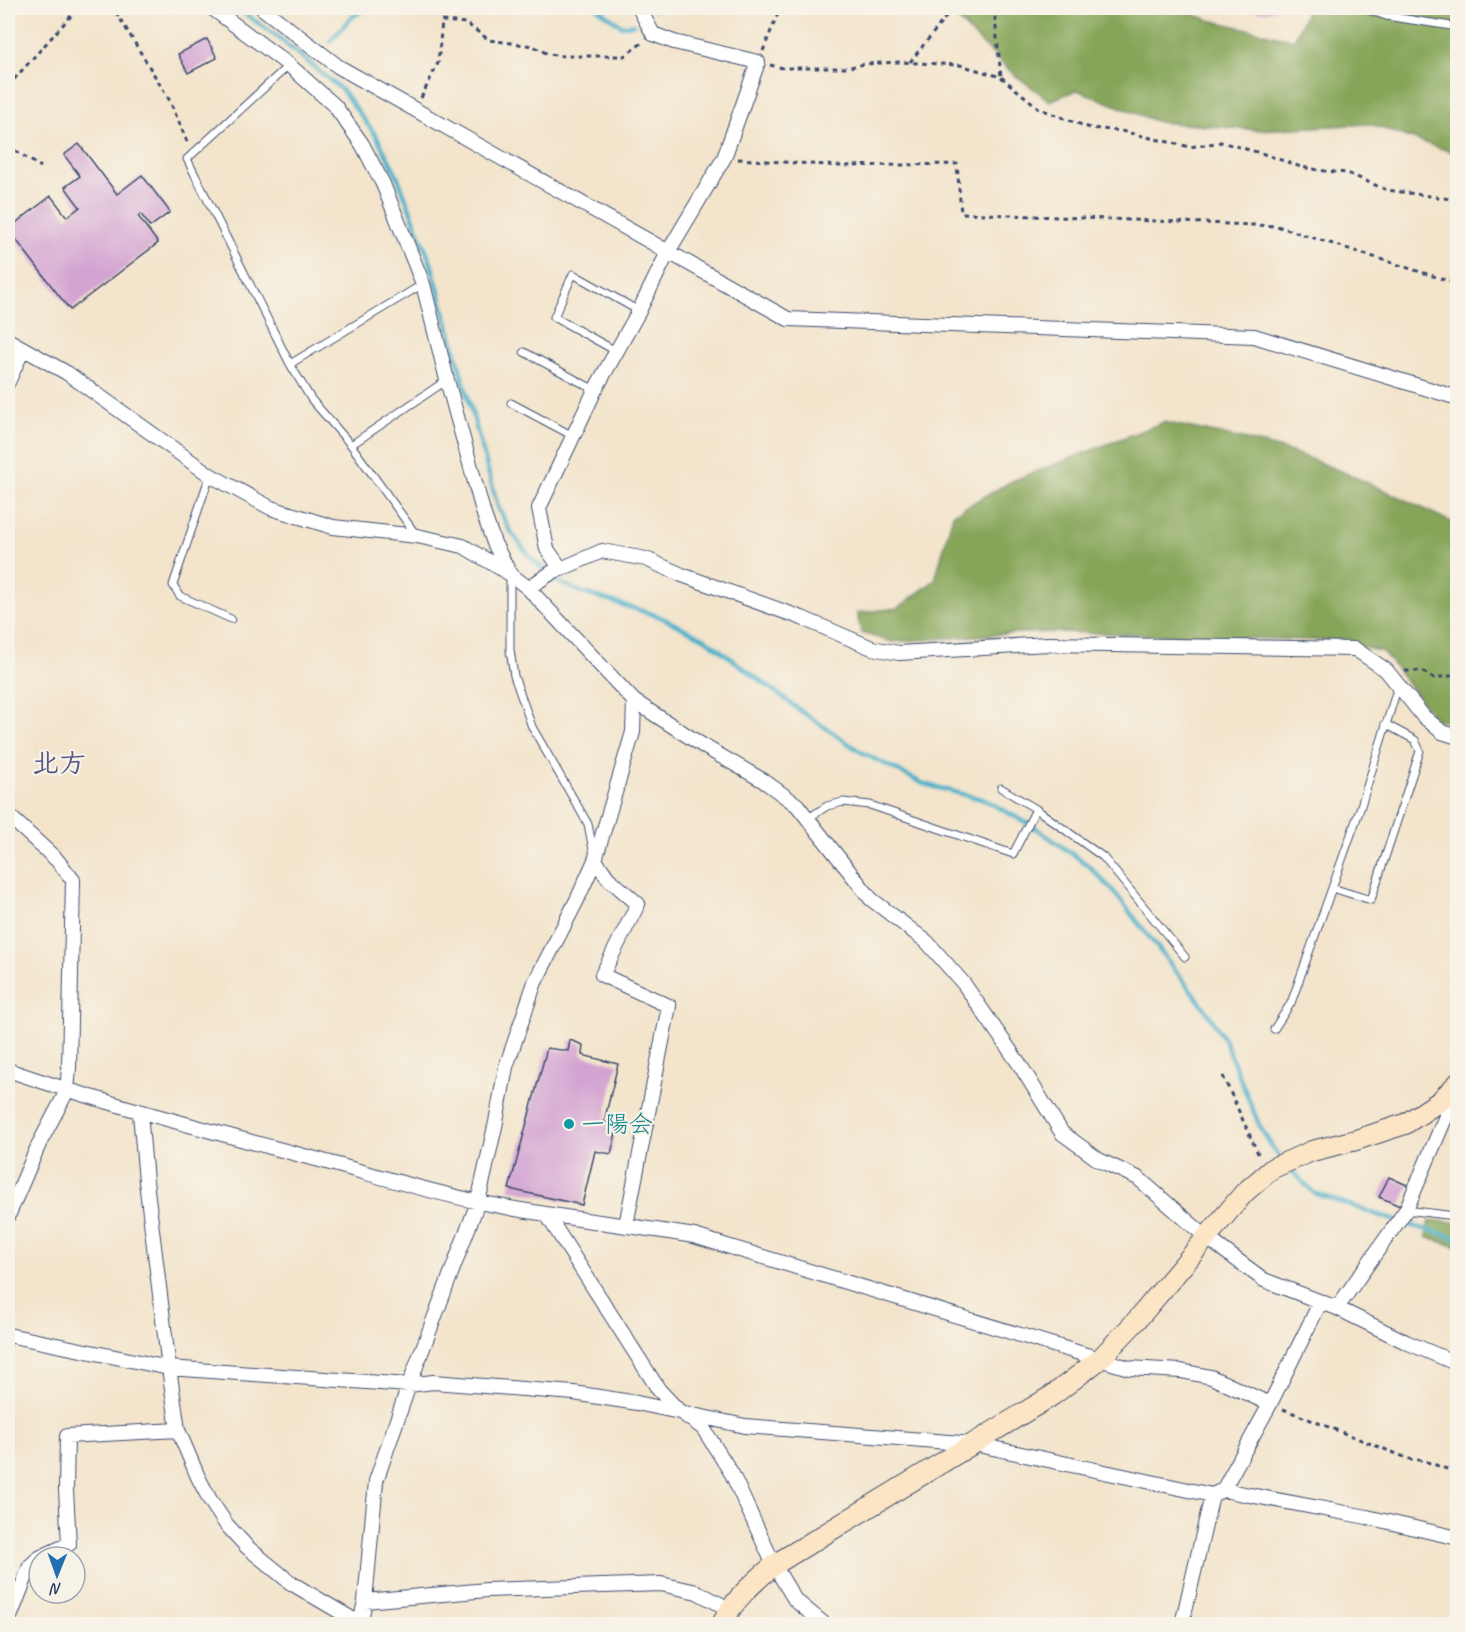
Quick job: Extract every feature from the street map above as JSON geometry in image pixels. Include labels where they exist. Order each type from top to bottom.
[{"type":"street","points":[[212,8],[290,64],[335,106],[363,144],[383,184],[423,284],[484,515],[494,543],[510,574]]},
{"type":"street","points":[[262,8],[339,67],[788,319],[1254,336],[1458,398]]},
{"type":"street","points":[[558,570],[547,549],[538,508],[594,390],[639,311],[668,252],[724,158],[758,62],[674,42],[653,34],[639,8]]},
{"type":"street","points":[[8,340],[67,373],[210,475],[271,508],[333,527],[417,536],[463,546],[510,574],[528,588],[634,700],[705,747],[764,781],[796,805],[871,899],[927,942],[964,984],[1020,1065],[1062,1133],[1100,1160],[1138,1178],[1206,1237],[1264,1280],[1337,1308],[1406,1342],[1458,1364]]},
{"type":"street","points":[[8,382],[23,349]]},
{"type":"street","points":[[528,588],[558,570],[602,550],[646,559],[682,575],[802,618],[872,648],[899,653],[1048,644],[1355,649],[1386,670],[1423,716],[1442,732],[1458,737]]},
{"type":"street","points":[[140,1113],[146,1181],[178,1430],[198,1478],[226,1524],[247,1547],[291,1583],[359,1624],[365,1601],[376,1481],[409,1385],[478,1202],[506,1067],[535,982],[595,860],[633,732],[634,700]]},
{"type":"street","points":[[8,815],[57,860],[73,880],[67,1091],[39,1144],[8,1216]]},
{"type":"street","points":[[595,860],[608,878],[638,904],[602,975],[669,1006],[626,1224]]},
{"type":"street","points":[[8,1070],[140,1113],[478,1202],[547,1215],[626,1224],[694,1236],[1129,1368],[1181,1371],[1211,1377],[1270,1404]]},
{"type":"street","points":[[365,1601],[487,1590],[661,1584],[697,1592],[725,1617],[750,1586],[774,1565],[1053,1395],[1100,1359],[1136,1322],[1244,1193],[1270,1170],[1312,1151],[1405,1124],[1440,1101],[1458,1083]]},
{"type":"street","points":[[1337,1308],[1403,1214],[1458,1088]]},
{"type":"street","points":[[547,1215],[659,1390],[679,1411],[702,1428],[732,1474],[774,1565],[795,1600],[824,1624]]},
{"type":"street","points":[[1182,1624],[1218,1492],[1270,1404],[1320,1303]]},
{"type":"street","points":[[8,1335],[169,1368],[409,1385],[433,1382],[574,1393],[638,1403],[745,1426],[974,1444],[1218,1492],[1367,1517],[1458,1538]]},
{"type":"street","points":[[67,1545],[69,1544],[66,1490],[67,1436],[178,1430]]},
{"type":"street","points":[[8,1622],[27,1572]]},
{"type":"lane","points":[[1363,8],[1386,16],[1458,27]]},
{"type":"lane","points":[[290,64],[187,159],[290,364],[311,399],[351,445],[417,536]]},
{"type":"lane","points":[[616,351],[554,317],[573,274],[639,311]]},
{"type":"lane","points":[[290,364],[423,284]]},
{"type":"lane","points":[[524,352],[594,390]]},
{"type":"lane","points":[[351,445],[447,380]]},
{"type":"lane","points":[[511,403],[573,436]]},
{"type":"lane","points":[[210,475],[173,585],[180,596],[231,619]]},
{"type":"lane","points":[[510,574],[510,650],[514,676],[532,727],[588,824],[595,860]]},
{"type":"lane","points":[[1274,1029],[1291,1003],[1360,809],[1398,686]]},
{"type":"lane","points":[[1332,888],[1371,900],[1420,751],[1415,740],[1385,724]]},
{"type":"lane","points":[[1001,788],[1103,857],[1185,957]]},
{"type":"lane","points":[[807,819],[827,806],[843,802],[870,805],[1012,854],[1035,813]]},
{"type":"lane","points":[[1403,1214],[1455,1216],[1458,1214]]},
{"type":"path","points":[[8,86],[78,8]]},
{"type":"path","points":[[780,8],[758,62],[783,68],[845,68],[865,64],[910,62],[960,65],[1001,77],[1040,109],[1090,128],[1121,130],[1190,147],[1221,142],[1301,167],[1347,173],[1387,190],[1458,200]]},
{"type":"path","points":[[910,62],[953,8]]},
{"type":"path","points":[[994,8],[1001,77]]},
{"type":"path","points":[[116,12],[170,101],[192,154]]},
{"type":"path","points":[[416,111],[438,63],[442,21],[466,23],[489,40],[533,46],[548,54],[564,56],[624,57],[653,34]]},
{"type":"path","points":[[8,146],[41,167]]},
{"type":"path","points":[[724,158],[841,166],[957,164],[961,213],[1277,226],[1458,284]]},
{"type":"path","points":[[1386,670],[1422,671],[1433,678],[1458,675]]},
{"type":"path","points":[[1223,1076],[1234,1104],[1270,1170]]},
{"type":"path","points":[[1270,1404],[1412,1460],[1422,1460],[1458,1473]]},
{"type":"path","points":[[938,1624],[1047,1624]]},
{"type":"green space","points":[[946,8],[1176,8],[1209,20],[1294,40],[1308,8],[1457,8],[1457,154],[1370,124],[1258,130],[1158,122],[1077,90],[1050,101],[1012,73]]},
{"type":"green space","points":[[1164,422],[1294,453],[1397,496],[1457,525],[1457,725],[1436,719],[1383,652],[1336,641],[1058,632],[892,642],[861,633],[857,613],[898,608],[935,580],[953,514],[1012,481]]},
{"type":"green space","points":[[1429,1220],[1457,1223],[1457,1247],[1426,1237]]},
{"type":"building","points":[[1247,8],[1278,8],[1259,12]]},
{"type":"building","points":[[207,39],[217,58],[188,73],[178,54]]},
{"type":"building","points":[[79,144],[117,194],[142,175],[170,212],[150,227],[141,214],[138,216],[158,243],[70,310],[8,229],[51,196],[67,217],[80,207],[65,187],[80,176],[64,155]]},
{"type":"building","name":"一陽会","points":[[570,1040],[583,1045],[582,1055],[618,1064],[604,1122],[618,1125],[611,1154],[595,1151],[582,1205],[509,1189],[547,1048],[568,1051]]},
{"type":"building","points":[[1389,1177],[1409,1186],[1400,1206],[1379,1197]]},
{"type":"waterway","points":[[236,8],[274,34],[342,90],[377,137],[396,173],[431,263],[498,507],[509,529],[530,557],[556,581],[581,592],[658,616],[704,638],[801,711],[861,752],[924,784],[985,800],[1036,828],[1089,866],[1114,892],[1204,1007],[1224,1039],[1260,1127],[1282,1159]]},
{"type":"waterway","points":[[330,41],[352,17],[367,8],[483,13],[508,8]]},
{"type":"waterway","points":[[597,8],[622,26],[634,24]]},
{"type":"waterway","points":[[1289,1168],[1314,1193],[1458,1240]]},
{"type":"place","name":"一陽会","points":[[569,1124]]},
{"type":"district","name":"北方","points":[[59,763]]}]
